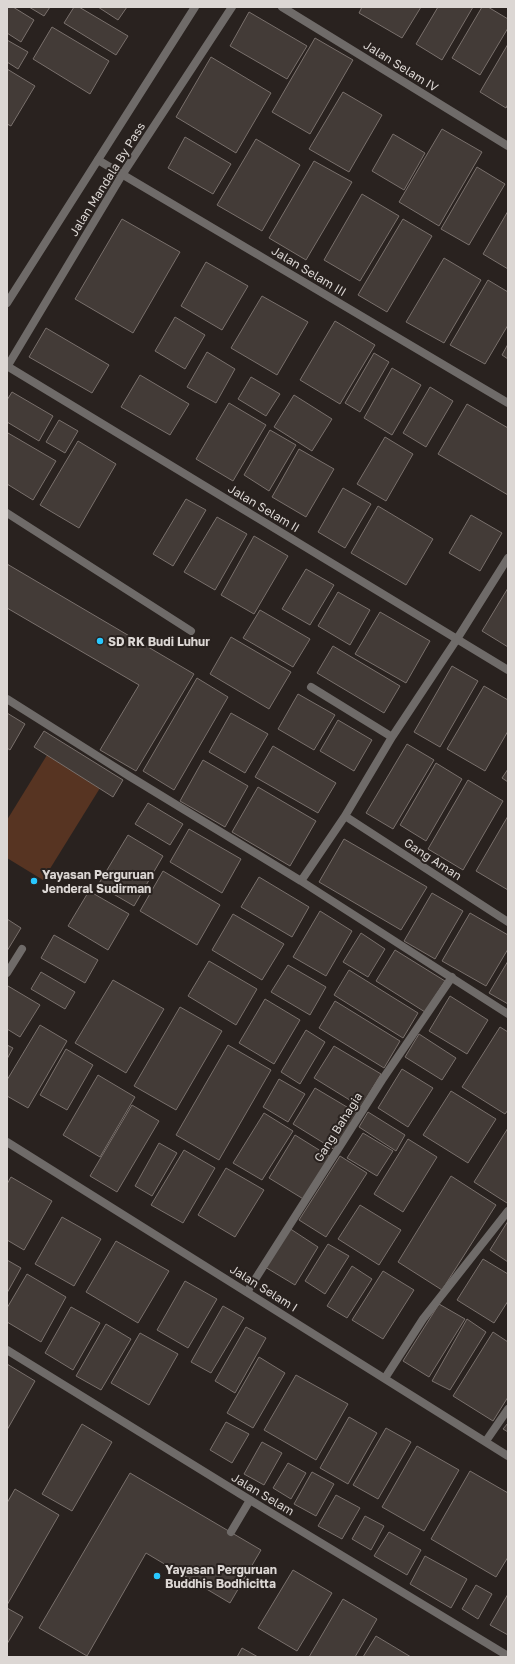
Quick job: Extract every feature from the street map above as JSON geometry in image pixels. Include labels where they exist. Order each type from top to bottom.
[{"type":"street","name":"Jalan Mandala By Pass","points":[[7,303],[195,7]]},
{"type":"street","name":"Jalan Mandala By Pass","points":[[7,366],[122,175],[232,7]]},
{"type":"street","name":"Jalan Selam IV","points":[[282,7],[508,146]]},
{"type":"street","name":"Jalan Selam III","points":[[98,160],[508,403]]},
{"type":"street","name":"Jalan Selam II","points":[[7,366],[508,670]]},
{"type":"street","points":[[7,513],[191,631]]},
{"type":"street","points":[[301,881],[345,816],[392,737],[457,639],[508,558]]},
{"type":"street","points":[[310,687],[392,737]]},
{"type":"street","points":[[7,699],[129,776],[301,881],[508,1014]]},
{"type":"street","name":"Gang Aman","points":[[345,816],[508,922]]},
{"type":"street","points":[[7,973],[22,949]]},
{"type":"street","name":"Gang Bahagia","points":[[248,1292],[382,1080],[452,977]]},
{"type":"street","name":"Jalan Selam I","points":[[7,1142],[508,1456]]},
{"type":"street","points":[[385,1378],[423,1319],[508,1211]]},
{"type":"street","name":"Jalan Selam","points":[[7,1350],[250,1500],[508,1656]]},
{"type":"street","points":[[486,1441],[508,1409]]},
{"type":"street","points":[[231,1532],[250,1500]]},
{"type":"shaded area","points":[[47,755],[100,788],[43,880],[7,858],[7,820]]},
{"type":"building","points":[[7,7],[13,7],[34,20],[21,42],[7,33]]},
{"type":"building","points":[[29,7],[50,7],[44,16]]},
{"type":"building","points":[[74,7],[79,7],[128,36],[116,55],[64,23]]},
{"type":"building","points":[[98,7],[127,7],[118,20]]},
{"type":"building","points":[[362,7],[421,7],[402,38],[359,13]]},
{"type":"building","points":[[438,7],[473,7],[442,60],[416,44]]},
{"type":"building","points":[[482,7],[488,7],[508,19],[508,28],[480,75],[452,58]]},
{"type":"building","points":[[249,12],[307,46],[287,79],[230,46]]},
{"type":"building","points":[[52,27],[109,61],[90,94],[33,59]]},
{"type":"building","points":[[315,38],[353,60],[310,134],[272,112]]},
{"type":"building","points":[[7,40],[28,52],[18,69],[7,62]]},
{"type":"building","points":[[508,44],[508,104],[506,108],[480,92]]},
{"type":"building","points":[[211,57],[271,93],[236,153],[176,117]]},
{"type":"building","points":[[7,69],[35,86],[11,126],[7,124]]},
{"type":"building","points":[[343,92],[382,115],[349,172],[309,149]]},
{"type":"building","points":[[442,129],[482,152],[439,226],[399,202]]},
{"type":"building","points":[[393,134],[425,153],[404,190],[372,171]]},
{"type":"building","points":[[185,137],[231,164],[213,194],[168,168]]},
{"type":"building","points":[[256,139],[300,165],[262,231],[217,205]]},
{"type":"building","points":[[314,161],[352,182],[306,260],[269,238]]},
{"type":"building","points":[[477,167],[505,184],[469,245],[441,229]]},
{"type":"building","points":[[362,194],[399,216],[360,281],[324,260]]},
{"type":"building","points":[[508,211],[508,269],[483,254]]},
{"type":"building","points":[[122,219],[180,252],[133,333],[75,299]]},
{"type":"building","points":[[403,219],[432,236],[387,312],[358,295]]},
{"type":"building","points":[[444,258],[481,280],[444,343],[406,322]]},
{"type":"building","points":[[206,262],[248,286],[222,330],[181,306]]},
{"type":"building","points":[[488,280],[508,292],[508,325],[485,364],[450,345]]},
{"type":"building","points":[[262,296],[308,322],[277,375],[231,348]]},
{"type":"building","points":[[175,317],[205,335],[185,369],[155,351]]},
{"type":"building","points":[[335,321],[375,345],[340,404],[300,380]]},
{"type":"building","points":[[46,328],[109,365],[92,393],[29,357]]},
{"type":"building","points":[[508,344],[508,359],[502,355]]},
{"type":"building","points":[[207,352],[235,369],[216,403],[187,387]]},
{"type":"building","points":[[374,353],[389,362],[360,412],[345,403]]},
{"type":"building","points":[[392,368],[421,385],[392,435],[364,418]]},
{"type":"building","points":[[140,375],[189,404],[170,435],[121,407]]},
{"type":"building","points":[[251,377],[280,394],[266,416],[238,399]]},
{"type":"building","points":[[430,387],[453,401],[426,447],[403,433]]},
{"type":"building","points":[[12,392],[53,416],[39,441],[7,422],[7,400]]},
{"type":"building","points":[[294,395],[332,419],[312,451],[274,427]]},
{"type":"building","points":[[229,403],[266,425],[233,481],[196,459]]},
{"type":"building","points":[[467,404],[508,428],[508,495],[438,454]]},
{"type":"building","points":[[59,420],[78,431],[65,453],[46,442]]},
{"type":"building","points":[[270,430],[296,445],[269,491],[244,475]]},
{"type":"building","points":[[8,433],[56,461],[33,500],[7,484]]},
{"type":"building","points":[[385,437],[413,454],[386,501],[357,484]]},
{"type":"building","points":[[78,441],[116,464],[79,528],[40,505]]},
{"type":"building","points":[[299,449],[334,469],[306,517],[272,497]]},
{"type":"building","points":[[343,488],[371,504],[345,548],[318,532]]},
{"type":"building","points":[[186,499],[206,510],[173,566],[153,554]]},
{"type":"building","points":[[378,506],[433,539],[406,585],[351,553]]},
{"type":"building","points":[[471,515],[502,533],[480,571],[449,553]]},
{"type":"building","points":[[217,517],[247,534],[215,590],[184,572]]},
{"type":"building","points":[[254,536],[288,556],[254,614],[221,595]]},
{"type":"building","name":"SD RK Budi Luhur","points":[[7,564],[194,674],[136,771],[100,750],[139,685],[7,608]]},
{"type":"building","points":[[306,569],[334,585],[310,625],[282,609]]},
{"type":"building","points":[[508,588],[508,647],[482,631]]},
{"type":"building","points":[[338,592],[370,610],[350,645],[318,626]]},
{"type":"building","points":[[260,610],[310,639],[293,667],[243,638]]},
{"type":"building","points":[[380,612],[430,641],[406,683],[355,654]]},
{"type":"building","points":[[231,637],[291,672],[269,709],[210,674]]},
{"type":"building","points":[[333,646],[400,686],[384,713],[317,673]]},
{"type":"building","points":[[452,666],[478,681],[440,747],[414,732]]},
{"type":"building","points":[[197,678],[228,697],[174,790],[143,771]]},
{"type":"building","points":[[484,686],[508,700],[508,731],[485,771],[447,749]]},
{"type":"building","points":[[298,694],[335,715],[314,750],[278,729]]},
{"type":"building","points":[[7,713],[25,724],[10,750],[7,748]]},
{"type":"building","points":[[231,713],[268,734],[245,773],[209,752]]},
{"type":"building","points":[[338,720],[372,740],[354,771],[320,751]]},
{"type":"building","points":[[44,731],[123,780],[113,797],[34,747]]},
{"type":"building","points":[[407,744],[434,760],[393,829],[366,813]]},
{"type":"building","points":[[273,746],[336,783],[318,813],[255,777]]},
{"type":"building","points":[[203,760],[248,786],[225,827],[180,801]]},
{"type":"building","points":[[436,763],[462,779],[426,841],[400,825]]},
{"type":"building","points":[[508,769],[508,782],[502,778]]},
{"type":"building","points":[[468,780],[503,801],[463,870],[428,849]]},
{"type":"building","points":[[258,787],[316,821],[290,866],[232,832]]},
{"type":"building","points":[[148,803],[183,824],[170,845],[135,824]]},
{"type":"building","points":[[508,816],[508,890],[476,871]]},
{"type":"building","points":[[189,829],[241,859],[222,893],[170,862]]},
{"type":"building","points":[[128,835],[163,856],[134,906],[98,885]]},
{"type":"building","points":[[344,839],[427,887],[401,930],[319,882]]},
{"type":"building","points":[[163,871],[220,905],[197,945],[140,911]]},
{"type":"building","points":[[259,877],[309,907],[292,937],[241,907]]},
{"type":"building","points":[[89,891],[129,914],[108,950],[68,926]]},
{"type":"building","points":[[432,893],[463,911],[435,959],[404,941]]},
{"type":"building","points":[[320,911],[352,931],[326,976],[293,957]]},
{"type":"building","points":[[470,913],[508,935],[508,949],[486,986],[442,961]]},
{"type":"building","points":[[233,914],[284,944],[262,980],[212,950]]},
{"type":"building","points":[[7,919],[21,928],[7,951]]},
{"type":"building","points":[[361,933],[385,949],[368,977],[343,962]]},
{"type":"building","points":[[54,935],[98,960],[85,983],[41,958]]},
{"type":"building","points":[[395,950],[445,981],[425,1012],[376,981]]},
{"type":"building","points":[[209,961],[257,989],[236,1025],[188,996]]},
{"type":"building","points":[[508,961],[508,1004],[489,993]]},
{"type":"building","points":[[288,965],[326,987],[310,1015],[271,992]]},
{"type":"building","points":[[349,970],[418,1013],[403,1038],[334,995]]},
{"type":"building","points":[[41,972],[75,992],[65,1009],[31,989]]},
{"type":"building","points":[[113,980],[164,1009],[126,1073],[75,1043]]},
{"type":"building","points":[[8,986],[40,1005],[20,1037],[7,1029]]},
{"type":"building","points":[[450,996],[488,1020],[467,1054],[429,1031]]},
{"type":"building","points":[[265,999],[300,1020],[274,1064],[239,1043]]},
{"type":"building","points":[[335,1001],[400,1041],[384,1068],[319,1028]]},
{"type":"building","points":[[180,1007],[222,1031],[176,1110],[134,1086]]},
{"type":"building","points":[[40,1025],[67,1041],[28,1108],[7,1096],[7,1080]]},
{"type":"building","points":[[500,1027],[508,1032],[508,1110],[505,1114],[462,1087]]},
{"type":"building","points":[[306,1030],[325,1042],[300,1084],[281,1072]]},
{"type":"building","points":[[419,1034],[456,1058],[442,1080],[405,1057]]},
{"type":"building","points":[[7,1045],[13,1048],[7,1059]]},
{"type":"building","points":[[228,1045],[271,1070],[219,1160],[176,1135]]},
{"type":"building","points":[[334,1046],[381,1074],[361,1107],[314,1078]]},
{"type":"building","points":[[66,1049],[93,1065],[67,1110],[40,1095]]},
{"type":"building","points":[[402,1069],[433,1088],[408,1127],[378,1108]]},
{"type":"building","points":[[98,1075],[135,1097],[100,1157],[63,1135]]},
{"type":"building","points":[[279,1079],[305,1094],[288,1122],[263,1107]]},
{"type":"building","points":[[315,1088],[357,1113],[335,1150],[293,1124]]},
{"type":"building","points":[[451,1091],[496,1119],[468,1163],[423,1135]]},
{"type":"building","points":[[132,1105],[159,1121],[117,1192],[90,1176]]},
{"type":"building","points":[[368,1112],[405,1135],[396,1151],[359,1127]]},
{"type":"building","points":[[264,1113],[293,1131],[262,1180],[233,1163]]},
{"type":"building","points":[[508,1128],[508,1202],[507,1203],[474,1182]]},
{"type":"building","points":[[363,1133],[393,1151],[377,1176],[347,1158]]},
{"type":"building","points":[[295,1135],[332,1158],[305,1200],[269,1178]]},
{"type":"building","points":[[408,1139],[437,1157],[403,1212],[374,1194]]},
{"type":"building","points":[[159,1143],[177,1153],[152,1196],[135,1186]]},
{"type":"building","points":[[184,1150],[215,1168],[183,1223],[151,1205]]},
{"type":"building","points":[[340,1156],[367,1173],[326,1237],[299,1220]]},
{"type":"building","points":[[226,1168],[264,1190],[235,1237],[198,1215]]},
{"type":"building","points":[[451,1176],[496,1205],[442,1290],[398,1262]]},
{"type":"building","points":[[11,1177],[52,1201],[24,1250],[7,1240],[7,1184]]},
{"type":"building","points":[[360,1205],[401,1230],[379,1265],[338,1239]]},
{"type":"building","points":[[62,1217],[101,1239],[74,1286],[35,1264]]},
{"type":"building","points":[[508,1221],[508,1262],[490,1250]]},
{"type":"building","points":[[289,1228],[318,1247],[295,1285],[265,1267]]},
{"type":"building","points":[[116,1241],[169,1271],[138,1323],[86,1292]]},
{"type":"building","points":[[328,1244],[349,1256],[325,1294],[305,1281]]},
{"type":"building","points":[[483,1259],[508,1274],[508,1301],[494,1323],[457,1300]]},
{"type":"building","points":[[7,1260],[21,1268],[7,1293]]},
{"type":"building","points":[[352,1266],[372,1279],[347,1318],[327,1306]]},
{"type":"building","points":[[383,1271],[414,1290],[383,1339],[352,1320]]},
{"type":"building","points":[[27,1274],[66,1297],[41,1342],[7,1322],[7,1308]]},
{"type":"building","points":[[185,1281],[217,1299],[188,1348],[157,1330]]},
{"type":"building","points":[[439,1304],[465,1319],[429,1377],[403,1361]]},
{"type":"building","points":[[223,1306],[244,1318],[211,1373],[191,1362]]},
{"type":"building","points":[[71,1307],[100,1323],[73,1370],[45,1353]]},
{"type":"building","points":[[467,1319],[486,1332],[450,1390],[432,1381]]},
{"type":"building","points":[[106,1324],[131,1339],[101,1390],[76,1376]]},
{"type":"building","points":[[246,1327],[266,1338],[235,1393],[215,1381]]},
{"type":"building","points":[[493,1332],[508,1342],[508,1397],[493,1421],[453,1396]]},
{"type":"building","points":[[140,1333],[178,1354],[149,1405],[111,1383]]},
{"type":"building","points":[[259,1357],[285,1373],[253,1428],[227,1413]]},
{"type":"building","points":[[7,1364],[35,1381],[7,1430]]},
{"type":"building","points":[[296,1375],[348,1404],[316,1460],[264,1430]]},
{"type":"building","points":[[349,1417],[377,1433],[348,1484],[320,1468]]},
{"type":"building","points":[[226,1422],[249,1434],[232,1463],[210,1450]]},
{"type":"building","points":[[508,1423],[508,1432],[503,1429]]},
{"type":"building","points":[[82,1424],[112,1442],[72,1511],[42,1494]]},
{"type":"building","points":[[386,1428],[411,1442],[378,1499],[353,1485]]},
{"type":"building","points":[[262,1442],[282,1453],[264,1485],[244,1474]]},
{"type":"building","points":[[417,1446],[459,1470],[424,1531],[382,1507]]},
{"type":"building","points":[[288,1463],[306,1473],[291,1499],[273,1488]]},
{"type":"building","points":[[470,1471],[508,1493],[508,1557],[496,1577],[431,1539]]},
{"type":"building","points":[[312,1472],[334,1484],[316,1516],[294,1504]]},
{"type":"building","points":[[130,1473],[261,1550],[230,1603],[146,1553],[87,1656],[39,1628]]},
{"type":"building","points":[[15,1489],[59,1515],[7,1605],[7,1503]]},
{"type":"building","points":[[336,1495],[360,1508],[342,1539],[318,1526]]},
{"type":"building","points":[[365,1516],[384,1526],[371,1550],[352,1539]]},
{"type":"building","points":[[389,1532],[421,1550],[407,1575],[374,1556]]},
{"type":"building","points":[[425,1556],[467,1579],[451,1608],[410,1584]]},
{"type":"building","points":[[293,1570],[332,1593],[297,1651],[258,1628]]},
{"type":"building","points":[[476,1585],[492,1594],[478,1619],[462,1609]]},
{"type":"building","points":[[508,1594],[508,1635],[490,1625]]},
{"type":"building","points":[[343,1599],[377,1619],[355,1657],[309,1657]]},
{"type":"building","points":[[7,1608],[23,1617],[7,1644]]},
{"type":"building","points":[[376,1636],[411,1657],[363,1657]]},
{"type":"building","points":[[242,1648],[258,1657],[237,1657]]},
{"type":"place","name":"SD RK Budi Luhur","points":[[100,641]]},
{"type":"place","name":"Yayasan Perguruan Jenderal Sudirman","points":[[34,881]]},
{"type":"place","name":"Yayasan Perguruan Buddhis Bodhicitta","points":[[157,1576]]}]
